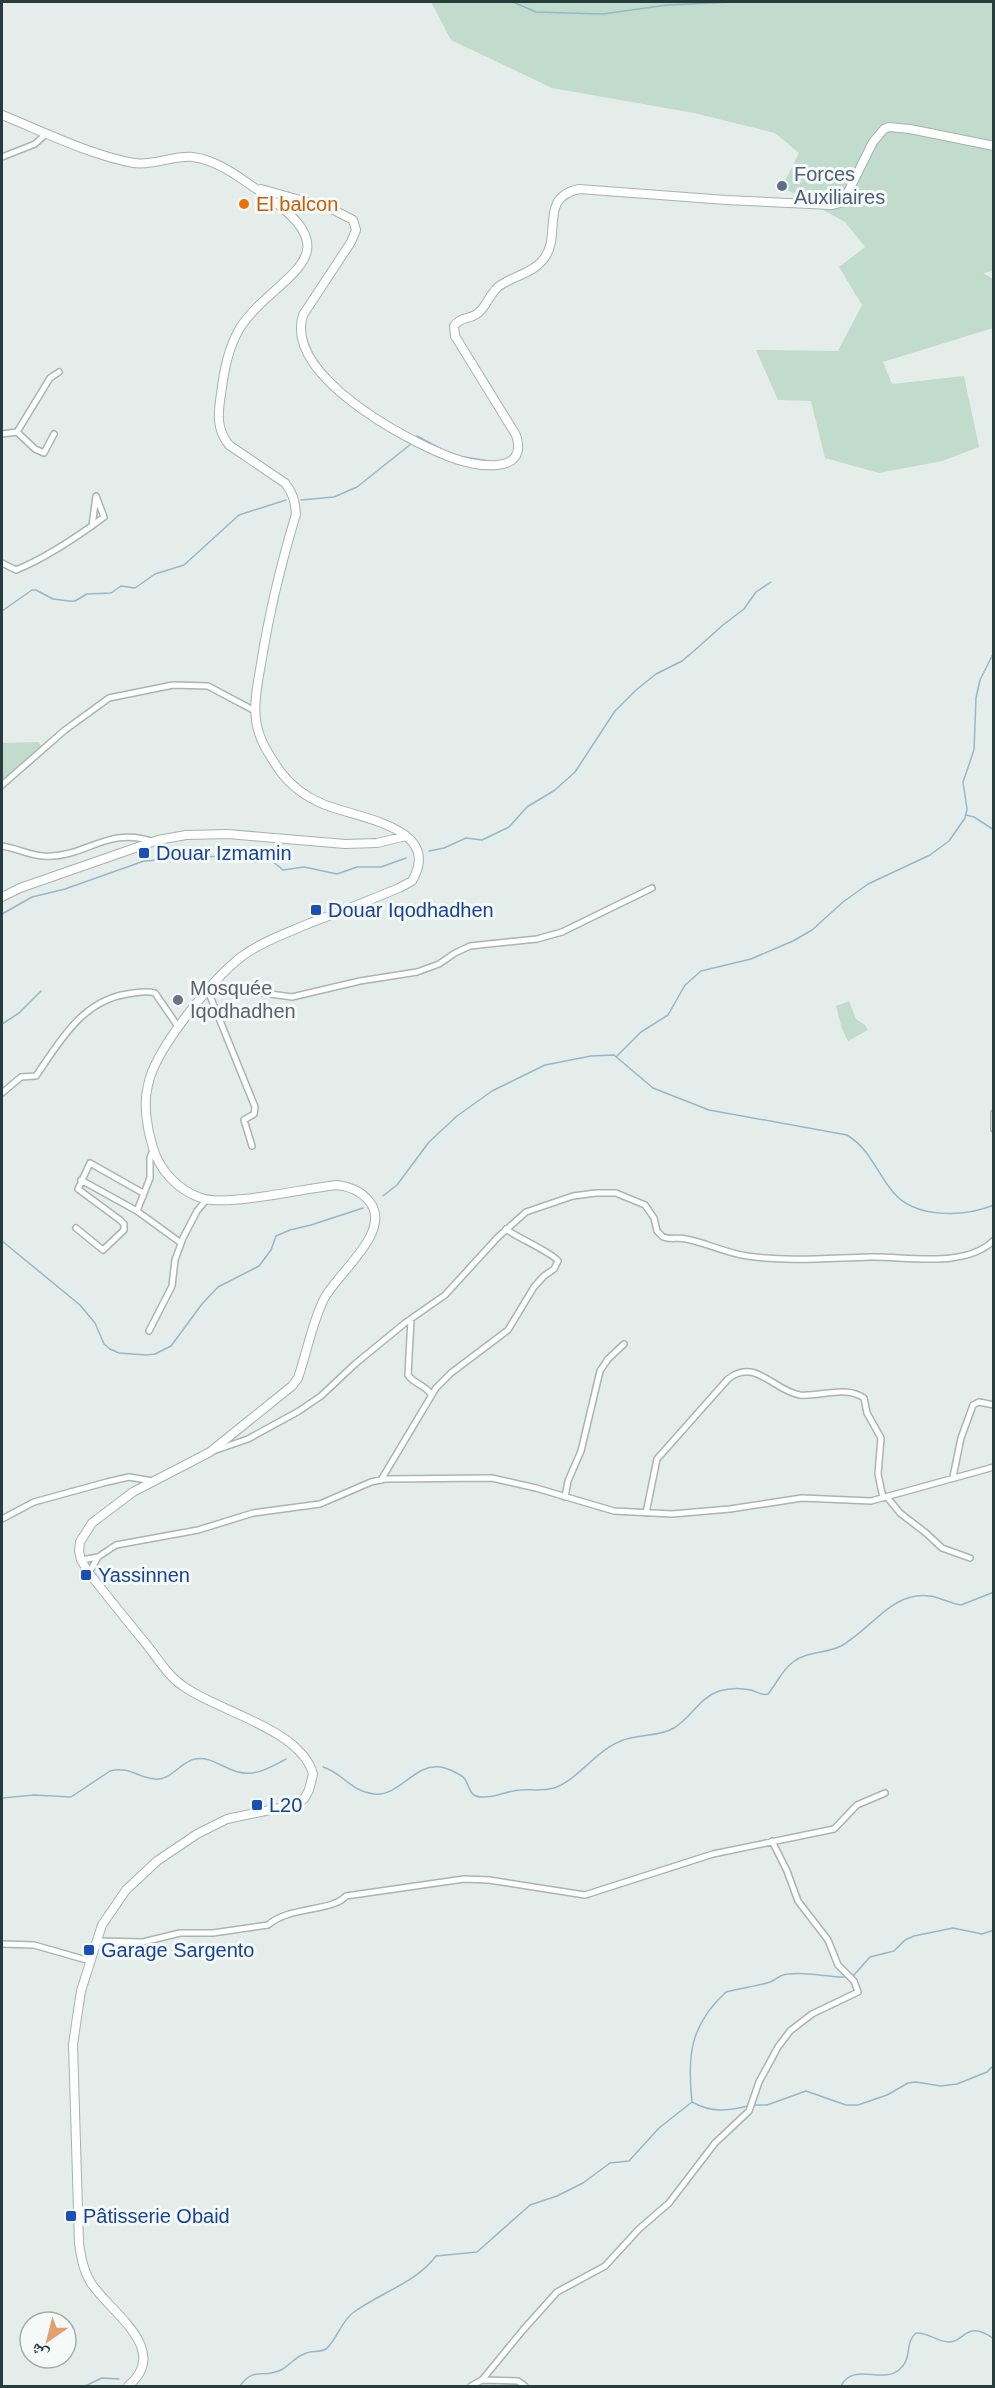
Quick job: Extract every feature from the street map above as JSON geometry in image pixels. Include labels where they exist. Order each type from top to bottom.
[{"type":"street","points":[[2,116],[108,157],[137,163],[192,157],[202,160],[225,169],[284,208],[303,229],[307,243],[303,264],[239,329],[224,370],[218,417],[223,437],[229,445],[285,483],[292,492],[295,503],[296,514],[270,612],[255,711],[259,735],[281,772],[299,791],[320,803],[386,824],[406,836],[417,850],[419,862],[412,881],[267,942],[242,957],[210,988],[179,1028],[155,1064],[147,1085],[147,1122],[153,1150],[158,1162],[173,1181],[191,1194],[207,1199],[230,1200],[337,1185],[347,1186],[368,1198],[376,1216],[375,1226],[364,1247],[338,1277],[323,1300],[298,1378],[292,1386],[210,1452]]},
{"type":"street","points":[[251,186],[332,209],[353,220],[356,230],[351,242],[303,315],[300,324],[310,360],[318,371],[368,415],[452,458],[495,465],[512,460],[519,452],[520,445],[455,336],[454,326],[463,318],[480,312],[498,287],[540,264],[549,249],[556,204],[560,196],[579,189],[831,205],[840,203],[850,192],[873,142],[888,127],[910,129],[993,146]]},
{"type":"street","points":[[2,157],[35,144],[47,133]]},
{"type":"street","points":[[17,432],[50,378],[59,372]]},
{"type":"street","points":[[2,434],[17,432]]},
{"type":"street","points":[[17,432],[35,449],[44,453],[54,434]]},
{"type":"street","points":[[2,563],[16,570],[26,566],[92,526],[104,518],[96,496],[92,526]]},
{"type":"street","points":[[2,785],[65,730],[109,698],[173,685],[208,686],[255,711]]},
{"type":"street","points":[[2,897],[20,888],[154,842],[186,835],[228,834],[345,844],[377,843],[406,836]]},
{"type":"street","points":[[2,846],[44,856],[73,852],[123,836],[141,837],[154,842]]},
{"type":"street","points":[[210,988],[292,997],[360,981],[417,972],[439,964],[454,953],[470,946],[537,939],[562,932],[652,888]]},
{"type":"street","points":[[210,988],[255,1107],[254,1114],[244,1120],[252,1146]]},
{"type":"street","points":[[2,1093],[21,1077],[36,1076],[66,1031],[106,999],[138,993],[155,993],[179,1028]]},
{"type":"street","points":[[993,1113],[993,1130]]},
{"type":"street","points":[[136,1211],[150,1178],[150,1158],[153,1150]]},
{"type":"street","points":[[76,1228],[103,1250],[124,1230],[124,1224],[120,1220],[79,1190],[81,1180],[90,1163],[143,1193]]},
{"type":"street","points":[[81,1180],[136,1211],[181,1243]]},
{"type":"street","points":[[128,2386],[139,2375],[143,2367],[142,2348],[133,2330],[92,2284],[83,2268],[79,2242],[73,2044],[81,1991],[96,1941],[102,1925],[116,1902],[138,1877],[157,1861],[197,1834],[227,1819],[294,1805],[304,1799],[313,1774],[305,1757],[279,1737],[247,1717],[181,1685],[89,1573],[81,1560],[80,1542],[92,1523],[122,1498],[210,1452],[248,1439],[321,1396],[355,1364],[445,1295],[506,1229],[526,1212],[554,1201],[582,1194],[609,1192],[622,1195],[645,1205],[654,1218],[659,1234],[666,1239],[685,1238],[728,1252],[770,1259],[818,1260],[871,1257],[941,1259],[986,1247],[993,1240]]},
{"type":"street","points":[[149,1331],[172,1286],[175,1260],[181,1243],[197,1210],[207,1199]]},
{"type":"street","points":[[381,1480],[432,1394],[451,1373],[508,1329],[534,1287],[556,1267],[558,1261],[555,1256],[537,1249],[506,1229]]},
{"type":"street","points":[[411,1319],[408,1375],[412,1381],[432,1394]]},
{"type":"street","points":[[565,1497],[568,1481],[581,1451],[600,1371],[608,1359],[624,1344]]},
{"type":"street","points":[[645,1514],[657,1459],[728,1379],[744,1371],[764,1375],[778,1386],[799,1395],[846,1392],[864,1398],[867,1413],[881,1438],[878,1474],[885,1497],[900,1513],[942,1548],[970,1558]]},
{"type":"street","points":[[953,1478],[958,1449],[973,1405],[979,1402],[993,1405]]},
{"type":"street","points":[[81,1560],[98,1557],[116,1545],[198,1530],[253,1513],[320,1504],[371,1482],[381,1480],[492,1478],[518,1483],[614,1511],[645,1514],[710,1511],[801,1498],[860,1502],[993,1467]]},
{"type":"street","points":[[2,1519],[34,1502],[107,1482],[129,1477],[155,1481]]},
{"type":"street","points":[[89,1573],[98,1557]]},
{"type":"street","points":[[96,1941],[143,1942],[180,1933],[213,1933],[268,1925],[300,1910],[340,1902],[346,1896],[464,1879],[489,1880],[585,1895],[713,1854],[834,1829],[857,1805],[885,1792]]},
{"type":"street","points":[[471,2386],[482,2380],[557,2292],[605,2265],[639,2229],[669,2203],[708,2151],[752,2105],[759,2082],[783,2040],[796,2025],[812,2014],[858,1992],[852,1979],[838,1965],[828,1940],[798,1901],[787,1871],[772,1841]]},
{"type":"street","points":[[2,1944],[34,1945],[90,1961]]},
{"type":"street","points":[[482,2380],[518,2381],[525,2386]]},
{"type":"green space","points":[[431,2],[993,2],[994,271],[983,273],[993,279],[993,328],[883,362],[892,384],[964,376],[979,447],[942,461],[879,473],[825,458],[811,401],[778,400],[756,350],[838,351],[862,305],[839,267],[865,247],[845,222],[782,187],[799,153],[775,133],[694,113],[552,88],[451,40]]},
{"type":"green space","points":[[39,742],[41,746],[2,781],[2,743]]},
{"type":"green space","points":[[849,1001],[856,1019],[868,1030],[848,1041],[836,1006]]},
{"type":"waterway","points":[[513,2],[536,12],[603,14],[667,5],[734,2]]},
{"type":"waterway","points":[[417,436],[445,451]]},
{"type":"waterway","points":[[301,500],[334,497],[357,487],[411,444]]},
{"type":"waterway","points":[[458,456],[489,461]]},
{"type":"waterway","points":[[2,611],[32,590],[53,599],[75,601],[87,594],[111,593],[121,586],[135,588],[155,574],[184,565],[239,515],[286,500]]},
{"type":"waterway","points":[[429,851],[444,848],[466,838],[482,840],[509,827],[527,807],[555,790],[575,772],[615,711],[636,690],[656,674],[682,661],[744,609],[756,592],[771,582]]},
{"type":"waterway","points":[[617,1056],[641,1032],[668,1015],[685,985],[701,971],[751,959],[793,941],[812,930],[843,902],[868,884],[930,855],[949,841],[965,818],[967,809],[963,782],[974,750],[976,698],[980,680],[994,652]]},
{"type":"waterway","points":[[966,815],[974,817],[994,830]]},
{"type":"waterway","points":[[2,914],[32,897],[65,889],[144,861],[220,856],[255,862],[272,861],[283,870],[304,867],[337,874],[357,867],[381,867],[406,858]]},
{"type":"waterway","points":[[2,1024],[19,1013],[41,991]]},
{"type":"waterway","points":[[383,1196],[397,1185],[429,1142],[457,1116],[492,1091],[545,1065],[591,1056],[614,1055],[653,1088],[709,1110],[847,1135],[868,1154],[893,1192],[902,1201],[914,1207],[927,1211],[955,1213],[969,1212],[994,1205]]},
{"type":"waterway","points":[[2,1241],[80,1305],[95,1323],[104,1344],[110,1349],[119,1353],[146,1355],[155,1354],[171,1346],[202,1304],[218,1287],[259,1266],[271,1250],[276,1236],[363,1208]]},
{"type":"waterway","points":[[323,1767],[336,1773],[353,1786],[374,1794],[383,1794],[431,1767],[440,1767],[460,1775],[465,1779],[470,1791],[478,1797],[490,1797],[518,1790],[554,1788],[571,1779],[603,1751],[621,1741],[662,1733],[674,1728],[712,1694],[731,1689],[768,1694],[789,1665],[798,1658],[841,1646],[886,1610],[906,1599],[922,1595],[961,1605],[994,1592]]},
{"type":"waterway","points":[[2,1798],[34,1795],[71,1797],[110,1771],[117,1770],[161,1779],[195,1759],[209,1760],[236,1772],[244,1773],[261,1771],[286,1759]]},
{"type":"waterway","points":[[853,1976],[870,1957],[894,1951],[905,1940],[914,1936],[953,1928],[982,1934],[994,1930]]},
{"type":"waterway","points":[[240,2386],[250,2376],[275,2372],[301,2355],[326,2349],[350,2316],[364,2305],[419,2273],[436,2256],[477,2252],[530,2205],[557,2196],[583,2183],[610,2163],[629,2161],[659,2128],[692,2102],[691,2056],[698,2029],[714,2004],[726,1992],[767,1983],[785,1974],[803,1973],[849,1977]]},
{"type":"waterway","points":[[753,2105],[767,2105],[806,2091],[846,2105],[858,2105],[887,2095],[908,2083],[941,2086],[957,2084],[987,2072],[994,2065]]},
{"type":"waterway","points":[[692,2102],[706,2108],[720,2110],[748,2106]]},
{"type":"waterway","points":[[841,2386],[853,2375],[884,2375],[899,2370],[906,2361],[910,2341],[916,2333],[949,2342],[972,2331],[977,2331],[994,2339]]},
{"type":"waterway","points":[[85,2386],[102,2378],[119,2379]]},
{"type":"place","name":"Forces Auxiliaires","points":[[782,186]]},
{"type":"place","name":"El balcon","points":[[244,204]]},
{"type":"place","name":"Douar Izmamin","points":[[144,853]]},
{"type":"place","name":"Douar Iqodhadhen","points":[[316,910]]},
{"type":"place","name":"Mosquée Iqodhadhen","points":[[178,1000]]},
{"type":"place","name":"Yassinnen","points":[[86,1575]]},
{"type":"place","name":"L20","points":[[257,1805]]},
{"type":"place","name":"Garage Sargento","points":[[89,1950]]},
{"type":"place","name":"Pâtisserie Obaid","points":[[71,2216]]}]
